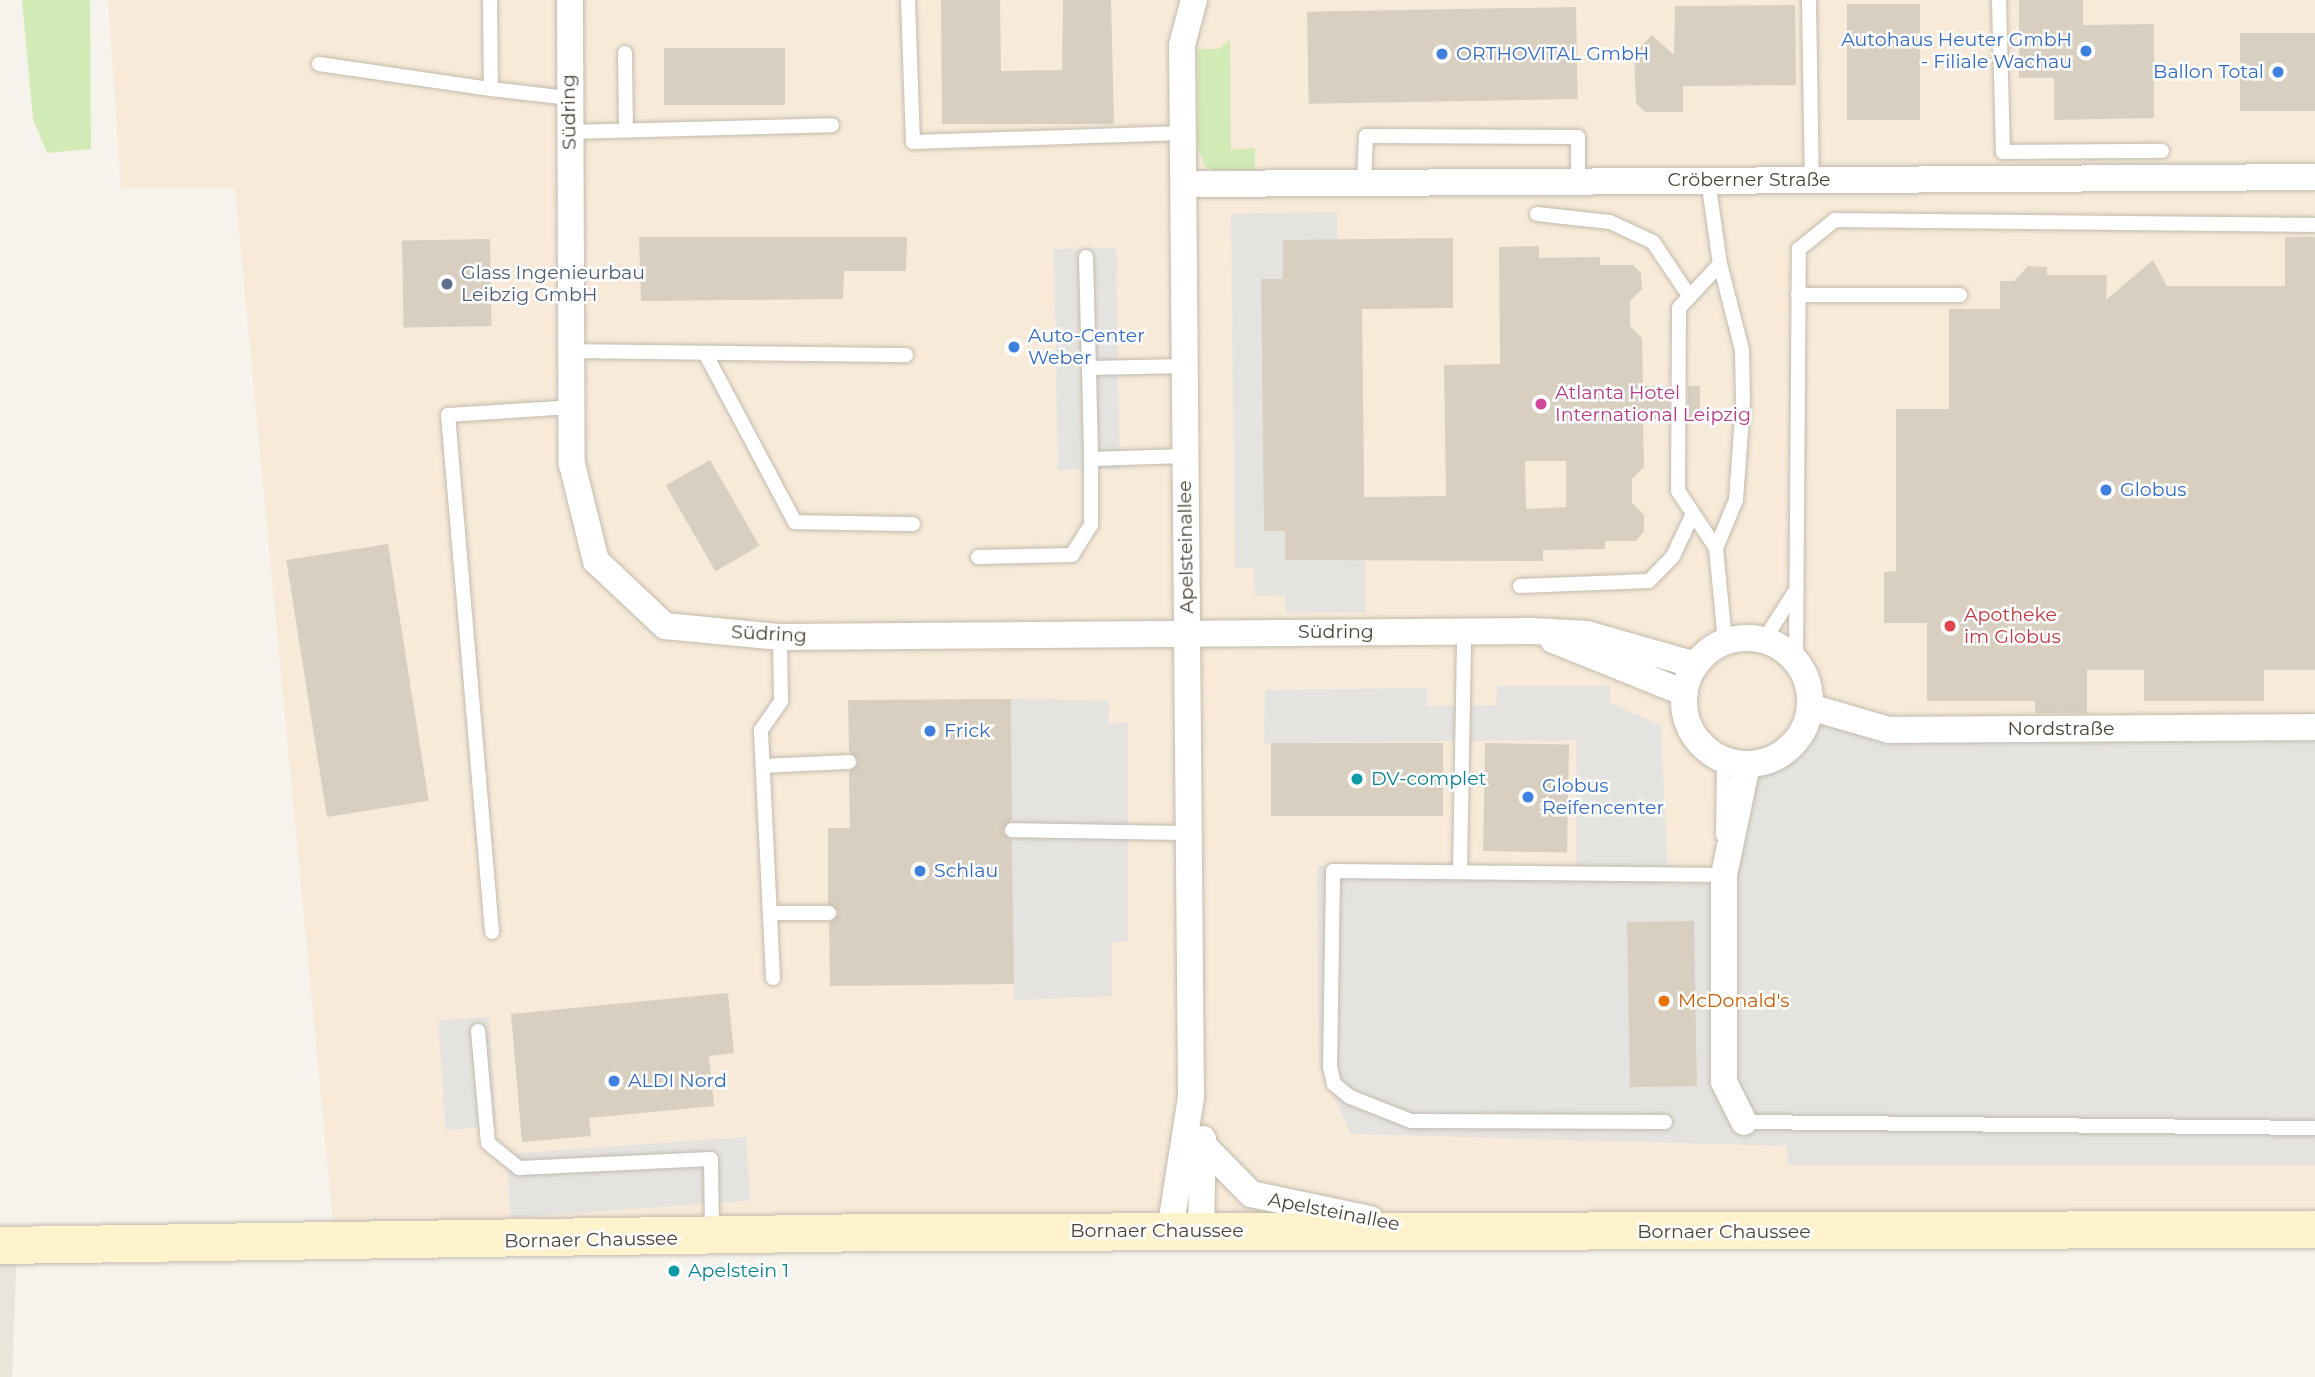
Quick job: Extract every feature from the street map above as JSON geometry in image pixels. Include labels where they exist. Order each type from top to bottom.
[{"type":"main road","name":"Bornaer Chaussee","points":[[0,1245],[1186,1231],[1440,1233],[2315,1229]]},
{"type":"street","name":"Südring","points":[[570,0],[572,464],[596,561],[665,626],[780,637],[1532,631],[1587,634],[1696,665]]},
{"type":"street","name":"Apelsteinallee","points":[[1186,1231],[1191,1097],[1182,45],[1194,0]]},
{"type":"street","name":"Cröberner Straße","points":[[1184,184],[2315,177]]},
{"type":"street","name":"Südring","points":[[1532,631],[1685,693]]},
{"type":"street","points":[[1764,640],[1796,662],[1810,707],[1787,751],[1736,762],[1698,740],[1685,693],[1696,665],[1725,642],[1764,640]]},
{"type":"street","name":"Nordstraße","points":[[1810,707],[1889,730],[2315,727]]},
{"type":"street","points":[[1736,762],[1724,875],[1724,1082],[1744,1122]]},
{"type":"street","name":"Apelsteinallee","points":[[1191,1097],[1206,1148],[1232,1179],[1271,1203],[1440,1233]]},
{"type":"street","name":"Apelsteinallee","points":[[1186,1231],[1206,1148]]},
{"type":"lane","points":[[490,0],[491,89]]},
{"type":"lane","points":[[908,0],[912,142],[1183,133]]},
{"type":"lane","points":[[1809,0],[1812,181]]},
{"type":"lane","points":[[1999,0],[2003,152],[2162,151]]},
{"type":"lane","points":[[625,53],[626,130]]},
{"type":"lane","points":[[319,64],[569,98]]},
{"type":"lane","points":[[570,132],[832,125]]},
{"type":"lane","points":[[1364,183],[1366,136],[1578,137],[1578,180]]},
{"type":"lane","points":[[1708,180],[1720,264],[1742,350],[1743,402],[1737,500],[1716,548],[1725,642]]},
{"type":"lane","points":[[1537,214],[1610,222],[1653,242],[1690,297]]},
{"type":"lane","points":[[1796,662],[1799,249],[1835,220],[2315,225]]},
{"type":"lane","points":[[978,557],[1072,555],[1091,525],[1086,257]]},
{"type":"lane","points":[[1716,548],[1691,518],[1678,491],[1674,402],[1679,308],[1720,264]]},
{"type":"lane","points":[[1798,295],[1960,295]]},
{"type":"lane","points":[[572,352],[906,355]]},
{"type":"lane","points":[[705,353],[795,522],[913,523]]},
{"type":"lane","points":[[1089,368],[1185,366]]},
{"type":"lane","points":[[492,932],[448,415],[571,407]]},
{"type":"lane","points":[[1091,458],[1185,456]]},
{"type":"lane","points":[[1520,586],[1649,581],[1673,556],[1691,518]]},
{"type":"lane","points":[[1764,640],[1797,586]]},
{"type":"lane","points":[[1460,872],[1464,632]]},
{"type":"lane","points":[[773,978],[761,730],[781,701],[780,637]]},
{"type":"lane","points":[[763,766],[849,762]]},
{"type":"lane","points":[[1012,830],[1188,833]]},
{"type":"lane","points":[[1665,1122],[1410,1121],[1377,1112],[1334,1084],[1333,871],[1724,875]]},
{"type":"lane","points":[[769,913],[828,913]]},
{"type":"lane","points":[[478,1031],[488,1143],[519,1168],[710,1160],[712,1237]]},
{"type":"lane","points":[[1744,1122],[2315,1128]]},
{"type":"shaded area","points":[[108,0],[2315,0],[2315,1229],[335,1245],[235,189],[121,189]]},
{"type":"shaded area","points":[[1337,212],[1337,241],[1361,241],[1366,612],[1286,613],[1285,595],[1255,596],[1254,568],[1235,568],[1231,214]]},
{"type":"shaded area","points":[[1116,248],[1120,469],[1058,470],[1054,249]]},
{"type":"shaded area","points":[[1497,686],[1610,686],[1610,703],[1661,725],[1668,884],[1722,884],[1746,773],[1785,759],[1809,716],[2315,737],[2315,1165],[1788,1165],[1787,1146],[1351,1134],[1319,1065],[1317,866],[1576,867],[1576,740],[1264,743],[1265,690],[1427,688],[1427,706],[1496,705]]},
{"type":"shaded area","points":[[1011,699],[1108,701],[1109,724],[1128,722],[1128,941],[1112,943],[1112,996],[1014,1000]]},
{"type":"shaded area","points":[[489,1017],[497,1127],[446,1130],[438,1021]]},
{"type":"shaded area","points":[[746,1137],[750,1201],[511,1218],[507,1154]]},
{"type":"shaded area","points":[[0,1245],[17,1245],[12,1377],[0,1377]]},
{"type":"green space","points":[[22,0],[90,0],[91,149],[47,153],[33,119]]},
{"type":"green space","points":[[1230,39],[1231,150],[1255,148],[1255,171],[1214,170],[1205,166],[1198,148],[1198,49],[1219,49]]},
{"type":"building","points":[[941,0],[1000,0],[1001,71],[1062,70],[1063,0],[1111,0],[1114,124],[942,124]]},
{"type":"building","name":"Autohaus Heuter GmbH - Filiale Wachau","points":[[2019,0],[2083,0],[2083,25],[2154,24],[2154,118],[2054,120],[2054,78],[2019,78]]},
{"type":"building","points":[[1847,4],[1920,4],[1920,120],[1847,120]]},
{"type":"building","points":[[1795,5],[1796,85],[1683,86],[1683,112],[1645,112],[1636,103],[1634,54],[1652,35],[1674,55],[1675,6]]},
{"type":"building","name":"ORTHOVITAL GmbH","points":[[1576,7],[1578,99],[1309,104],[1307,12]]},
{"type":"building","name":"Ballon Total","points":[[2240,33],[2315,33],[2315,111],[2240,111]]},
{"type":"building","points":[[664,48],[785,48],[785,105],[664,105]]},
{"type":"building","points":[[639,237],[907,237],[906,271],[844,271],[843,299],[641,301]]},
{"type":"building","name":"Globus","points":[[2285,237],[2315,237],[2315,670],[2264,670],[2264,701],[2144,701],[2144,670],[2087,670],[2087,713],[2035,713],[2035,701],[1927,701],[1927,623],[1884,623],[1884,572],[1896,571],[1896,409],[1949,409],[1949,309],[2000,309],[2000,281],[2014,281],[2028,266],[2047,267],[2047,275],[2107,275],[2106,300],[2153,260],[2167,286],[2285,286]]},
{"type":"building","points":[[1453,238],[1453,308],[1362,309],[1364,497],[1446,496],[1444,365],[1500,364],[1499,247],[1539,246],[1539,258],[1600,257],[1600,265],[1633,265],[1641,273],[1642,289],[1630,301],[1630,326],[1642,338],[1643,386],[1669,386],[1669,419],[1643,419],[1644,467],[1632,479],[1632,503],[1644,515],[1644,531],[1636,541],[1605,541],[1605,549],[1543,550],[1543,561],[1285,560],[1285,531],[1264,531],[1261,279],[1283,279],[1283,240]],"holes":[[[1525,461],[1566,461],[1566,507],[1526,509]]]},
{"type":"building","name":"Glass Ingenieurbau Leibzig GmbH","points":[[490,239],[492,326],[404,328],[402,241]]},
{"type":"building","points":[[1688,386],[1700,386],[1700,418],[1688,418]]},
{"type":"building","points":[[710,460],[760,546],[715,571],[666,485]]},
{"type":"building","points":[[388,544],[429,801],[327,817],[286,560]]},
{"type":"building","points":[[1011,699],[1012,820],[1002,831],[1012,840],[1014,984],[830,986],[829,923],[839,912],[828,903],[828,828],[850,828],[849,772],[859,762],[849,752],[848,700]]},
{"type":"building","name":"DV-complet","points":[[1271,743],[1443,743],[1443,816],[1271,816]]},
{"type":"building","name":"Globus Reifencenter","points":[[1485,743],[1569,744],[1567,852],[1483,851]]},
{"type":"building","points":[[1694,921],[1697,1086],[1630,1087],[1627,922]]},
{"type":"building","name":"ALDI Nord","points":[[728,993],[734,1053],[709,1056],[714,1106],[589,1118],[591,1136],[522,1142],[511,1014]]},
{"type":"place","name":"Autohaus Heuter GmbH - Filiale Wachau","points":[[2086,51]]},
{"type":"place","name":"ORTHOVITAL GmbH","points":[[1442,54]]},
{"type":"place","name":"Ballon Total","points":[[2278,72]]},
{"type":"place","name":"Glass Ingenieurbau Leibzig GmbH","points":[[447,284]]},
{"type":"place","name":"Auto-Center Weber","points":[[1014,347]]},
{"type":"place","name":"Atlanta Hotel International Leipzig","points":[[1541,404]]},
{"type":"place","name":"Globus","points":[[2106,490]]},
{"type":"place","name":"Apotheke im Globus","points":[[1950,626]]},
{"type":"place","name":"Frick","points":[[930,731]]},
{"type":"place","name":"DV-complet","points":[[1357,779]]},
{"type":"place","name":"Globus Reifencenter","points":[[1528,797]]},
{"type":"place","name":"Schlau","points":[[920,871]]},
{"type":"place","name":"McDonald's","points":[[1664,1001]]},
{"type":"place","name":"ALDI Nord","points":[[614,1081]]},
{"type":"place","name":"Apelstein 1","points":[[674,1271]]}]
